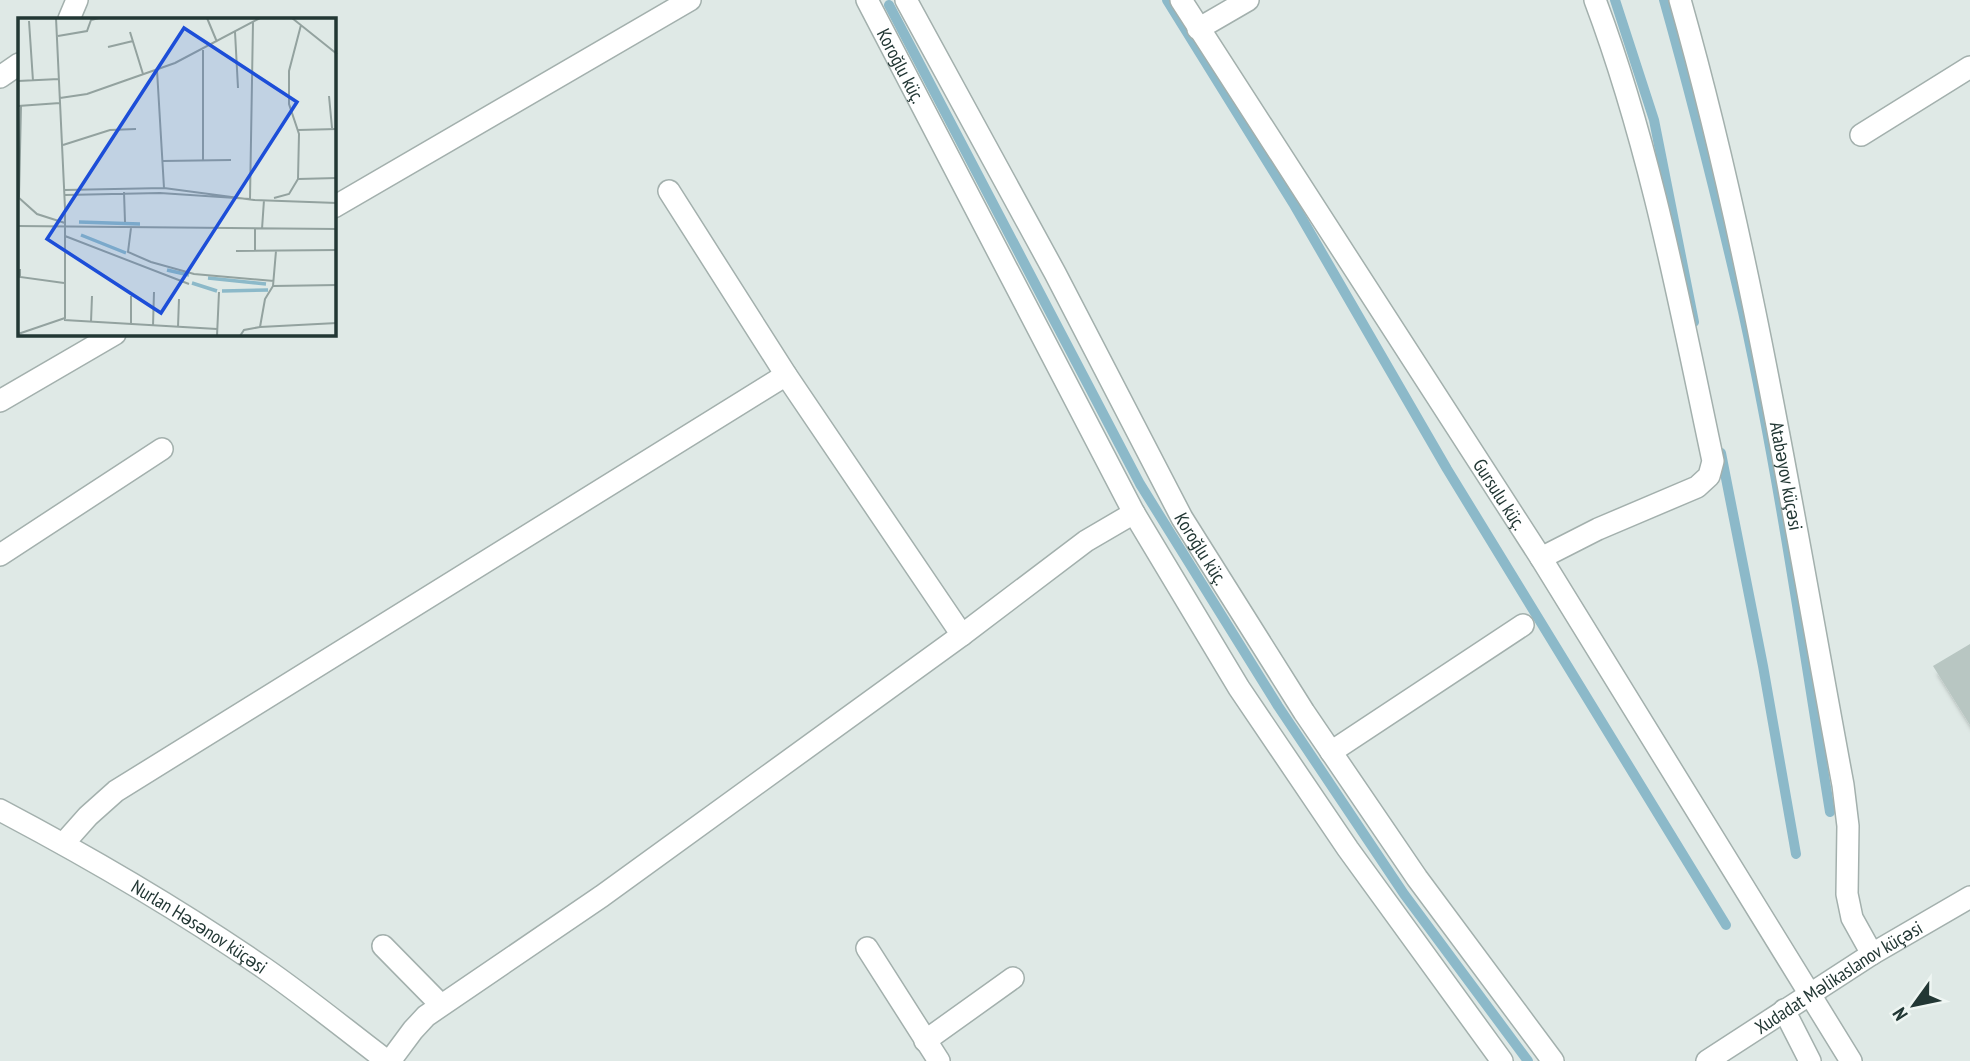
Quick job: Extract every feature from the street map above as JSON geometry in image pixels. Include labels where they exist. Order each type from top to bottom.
[{"type":"street","points":[[69,18],[77,0]]},
{"type":"street","points":[[336,206],[690,0]]},
{"type":"street","name":"Koroğlu küç.","points":[[867,0],[1134,513],[1239,688],[1348,849],[1502,1061]]},
{"type":"street","name":"Koroğlu küç.","points":[[906,0],[1055,273],[1182,518],[1331,752],[1418,878],[1553,1061]]},
{"type":"street","name":"Gursulu küç.","points":[[1181,0],[1541,558],[1851,1061]]},
{"type":"street","points":[[1198,29],[1248,0]]},
{"type":"street","points":[[1541,558],[1598,529],[1696,487],[1709,476],[1713,461],[1675,281],[1629,96],[1595,0]]},
{"type":"street","name":"Atabəyov küçəsi","points":[[1680,0],[1696,57],[1754,307],[1845,799],[1849,825],[1847,894],[1852,918],[1872,954]]},
{"type":"street","points":[[0,77],[18,65]]},
{"type":"street","points":[[1861,135],[1970,67]]},
{"type":"street","points":[[669,191],[786,375],[962,635]]},
{"type":"street","points":[[0,401],[112,336]]},
{"type":"street","points":[[64,844],[88,816],[116,791],[786,375]]},
{"type":"street","points":[[0,555],[162,449]]},
{"type":"street","points":[[388,1061],[413,1030],[441,1005],[602,896],[962,635],[1086,541],[1134,513]]},
{"type":"street","points":[[1331,752],[1522,625]]},
{"type":"street","name":"Nurlan Həsənov küçəsi","points":[[0,810],[64,844],[202,927],[265,969],[388,1061]]},
{"type":"street","name":"Xudadat Məlikaslanov küçəsi","points":[[1707,1061],[1872,954],[1970,897]]},
{"type":"street","points":[[383,946],[441,1005]]},
{"type":"street","points":[[867,948],[939,1061]]},
{"type":"street","points":[[926,1041],[1013,978]]},
{"type":"street","points":[[1784,1010],[1810,1061]]},
{"type":"building","points":[[1970,644],[1970,725],[1933,666]]},
{"type":"waterway","points":[[1167,0],[1293,203],[1447,469],[1726,925]]},
{"type":"waterway","points":[[1615,0],[1654,120],[1694,322]]},
{"type":"waterway","points":[[1664,0],[1715,195],[1756,374],[1790,561],[1830,812]]},
{"type":"waterway","points":[[889,5],[1140,484],[1278,706],[1404,894],[1528,1061]]},
{"type":"waterway","points":[[1721,453],[1763,666],[1796,854]]}]
